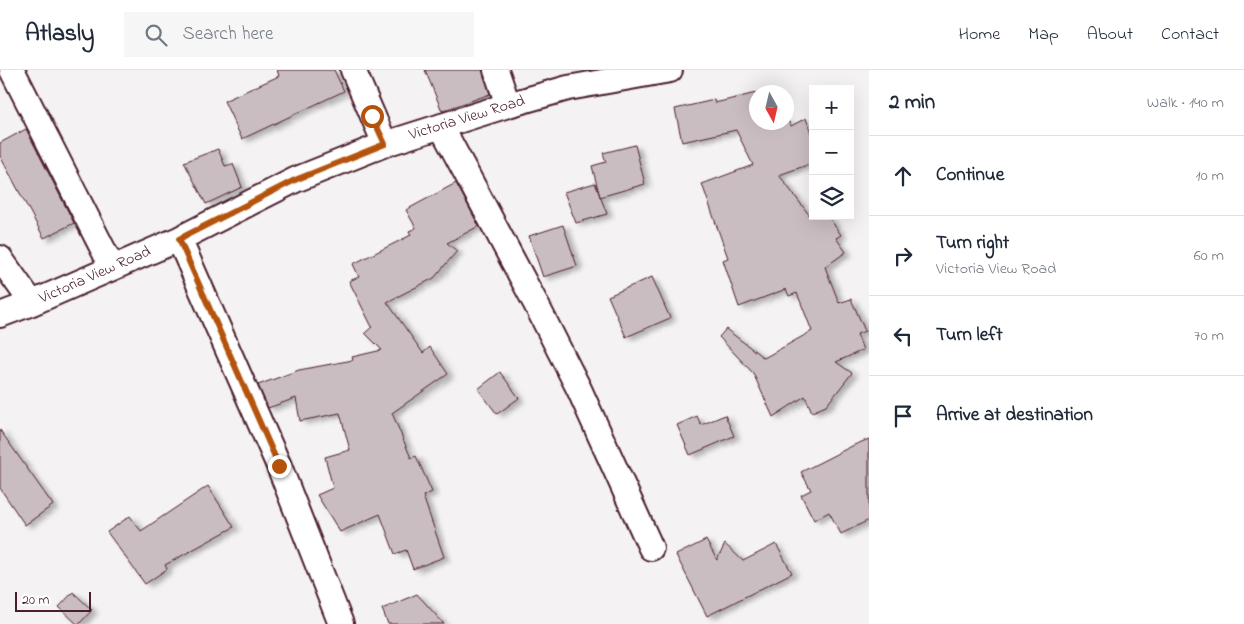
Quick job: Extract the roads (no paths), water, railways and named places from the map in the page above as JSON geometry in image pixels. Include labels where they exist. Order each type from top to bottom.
[{"type":"street","points":[[12,70],[112,267]]},
{"type":"street","points":[[353,70],[385,144]]},
{"type":"street","points":[[496,70],[508,105]]},
{"type":"street","name":"Victoria View Road","points":[[0,316],[32,304],[179,239],[295,180],[385,144],[568,88],[670,70]]},
{"type":"street","points":[[441,126],[579,389],[651,548]]},
{"type":"street","points":[[179,239],[279,466],[341,624]]},
{"type":"street","points":[[0,258],[32,304]]}]
